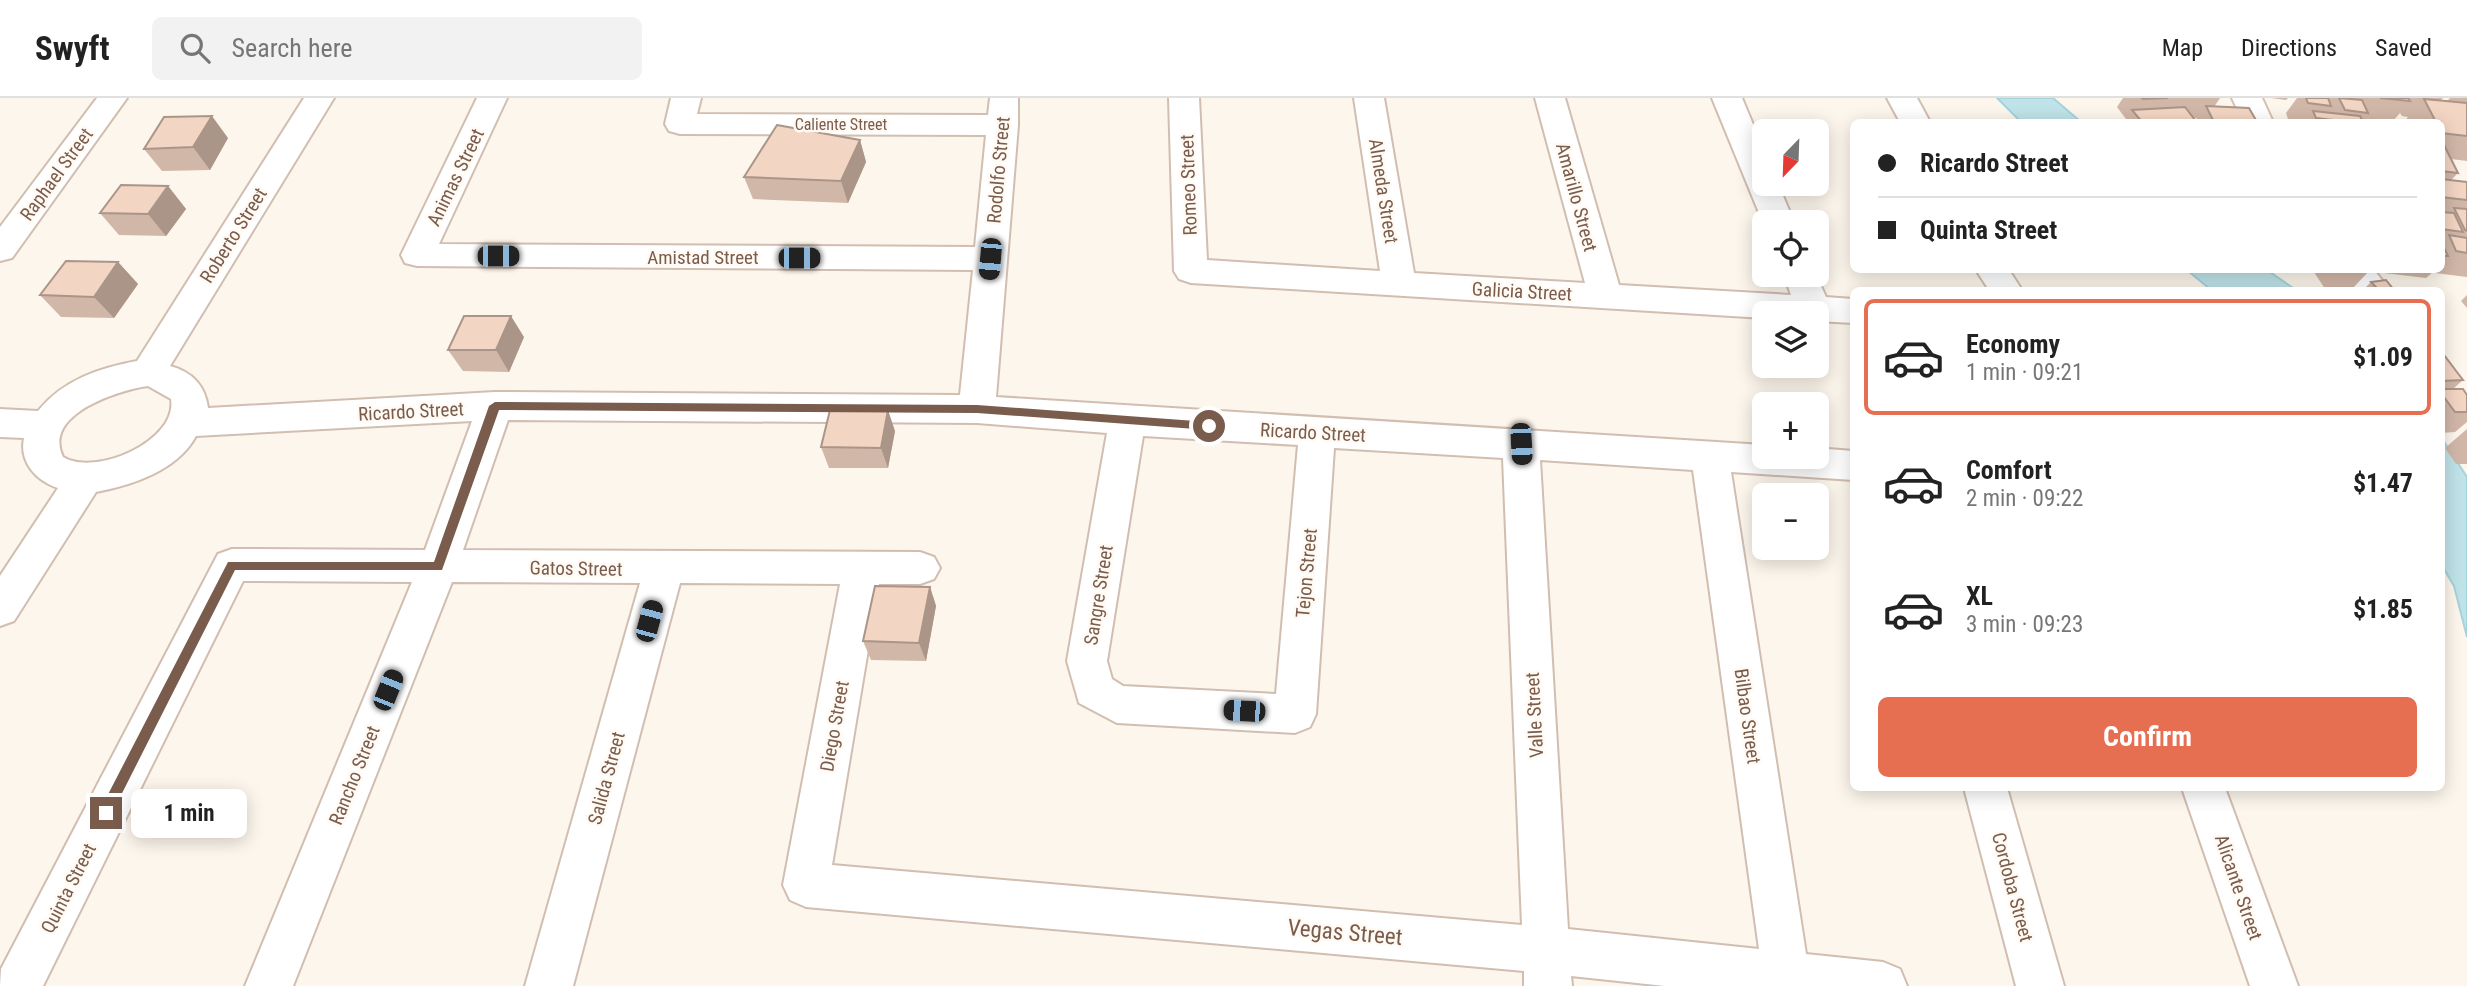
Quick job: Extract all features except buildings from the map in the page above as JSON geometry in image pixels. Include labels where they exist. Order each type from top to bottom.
[{"type":"street","name":"Raphael Street","points":[[0,250],[112,98]]},
{"type":"street","name":"Roberto Street","points":[[148,373],[319,98]]},
{"type":"street","name":"Animas Street","points":[[416,255],[492,98]]},
{"type":"street","name":"Romeo Street","points":[[1184,98],[1191,271]]},
{"type":"street","name":"Almeda Street","points":[[1369,98],[1399,284]]},
{"type":"street","name":"Amarillo Street","points":[[1550,98],[1605,296]]},
{"type":"street","points":[[1727,98],[1773,210]]},
{"type":"street","points":[[1902,98],[1913,119]]},
{"type":"street","points":[[2247,98],[2257,119]]},
{"type":"street","name":"Caliente Street","points":[[683,111],[1004,111]]},
{"type":"street","name":"Rodolfo Street","points":[[977,409],[1004,111]]},
{"type":"street","name":"Amistad Street","points":[[416,255],[990,259]]},
{"type":"street","name":"Galicia Street","points":[[1191,271],[1752,305]]},
{"type":"street","points":[[2359,273],[2370,287]]},
{"type":"street","name":"Galicia Street","points":[[1829,310],[1850,311]]},
{"type":"street","points":[[148,373],[171,377],[186,387],[191,404],[185,423],[173,439],[155,455],[120,471],[84,479],[59,475],[43,463],[39,446],[47,425],[64,405],[90,388],[119,377],[148,373]]},
{"type":"street","name":"Ricardo Street","points":[[185,423],[495,406],[977,409],[1127,421],[1850,465]]},
{"type":"street","name":"Rancho Street","points":[[269,986],[438,567],[495,406]]},
{"type":"street","name":"Sangre Street","points":[[1127,421],[1087,661],[1094,690],[1117,704],[1294,714]]},
{"type":"street","points":[[0,423],[47,425]]},
{"type":"street","name":"Tejon Street","points":[[1294,714],[1317,433]]},
{"type":"street","name":"Valle Street","points":[[1521,444],[1547,968]]},
{"type":"street","name":"Bilbao Street","points":[[1710,456],[1786,975]]},
{"type":"street","points":[[0,609],[84,479]]},
{"type":"street","name":"Gatos Street","points":[[232,565],[664,569],[920,568]]},
{"type":"street","name":"Quinta Street","points":[[18,986],[232,565]]},
{"type":"street","name":"Diego Street","points":[[806,885],[862,568]]},
{"type":"street","name":"Salida Street","points":[[549,986],[664,569]]},
{"type":"street","name":"Cordoba Street","points":[[1987,791],[2040,986]]},
{"type":"street","name":"Alicante Street","points":[[2205,791],[2274,986]]},
{"type":"street","name":"Vegas Street","points":[[806,885],[1547,968],[1786,975],[1883,986]]},
{"type":"water","points":[[1997,98],[2053,98],[2078,119],[2018,119]]},
{"type":"water","points":[[2191,273],[2271,273],[2292,287],[2207,287]]},
{"type":"water","points":[[2445,443],[2467,477],[2467,637],[2454,586],[2445,571]]},
{"type":"route","points":[[106,813],[232,565],[438,567],[495,406],[977,409],[1209,426]]}]
